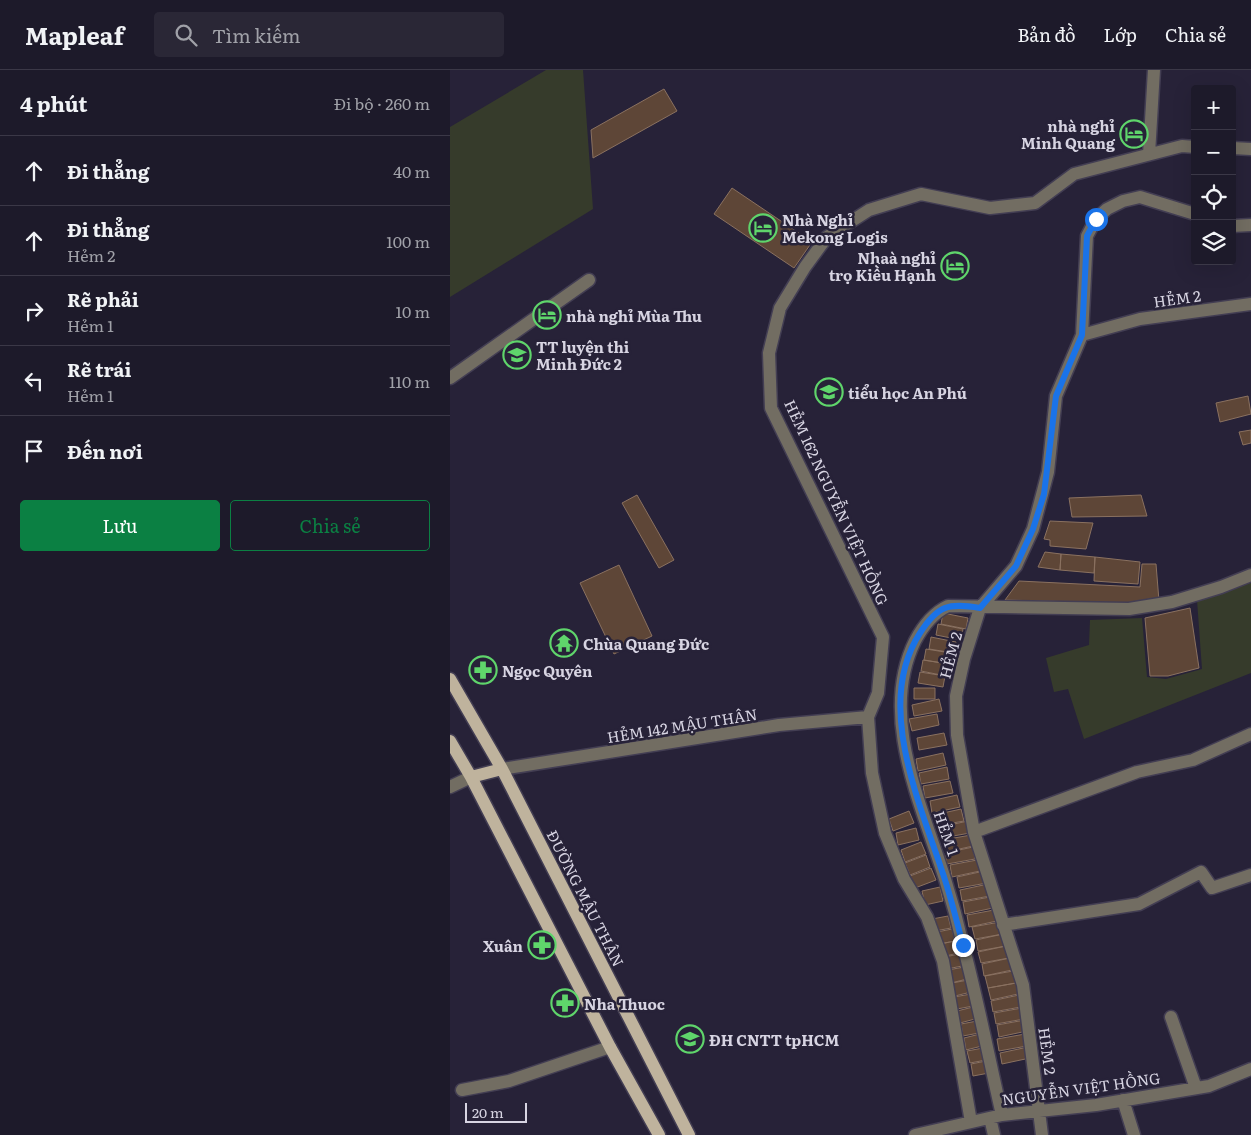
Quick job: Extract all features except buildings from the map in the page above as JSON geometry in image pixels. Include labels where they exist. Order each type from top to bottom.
[{"type":"main road","name":"ĐƯỜNG MẬU THÂN","points":[[450,679],[502,770],[690,1135]]},
{"type":"main road","points":[[450,741],[610,1047],[659,1135]]},
{"type":"main road","points":[[471,778],[502,770]]},
{"type":"street","points":[[1154,70],[1149,154],[1182,146],[1191,147]]},
{"type":"street","points":[[1236,148],[1251,149]]},
{"type":"street","name":"HẺM 162 NGUYỄN VIỆT HỒNG","points":[[971,1122],[943,961],[927,917],[904,879],[885,832],[872,773],[868,717],[878,693],[883,638],[771,408],[769,353],[780,308],[805,267],[827,237],[869,210],[922,194],[990,208],[1035,203],[1074,174],[1149,154]]},
{"type":"street","points":[[1082,335],[1087,236],[1096,219],[1107,209],[1123,201],[1140,198],[1153,200],[1191,213]]},
{"type":"street","points":[[1236,226],[1251,225]]},
{"type":"street","points":[[450,378],[589,280]]},
{"type":"street","name":"HẺM 2","points":[[1042,1135],[1023,985],[974,832],[956,735],[956,696],[964,659],[980,608],[1016,566],[1033,529],[1048,472],[1056,396],[1082,335],[1140,319],[1251,304]]},
{"type":"street","name":"HẺM 1","points":[[994,1135],[996,1117],[963,945],[945,880],[912,783],[905,752],[900,700],[904,670],[909,653],[926,624],[937,611],[948,606],[1129,609],[1153,607],[1221,587],[1251,575]]},
{"type":"street","name":"HẺM 142 MẬU THÂN","points":[[502,770],[779,726],[868,717]]},
{"type":"street","points":[[974,832],[1137,772],[1193,760],[1251,734]]},
{"type":"street","points":[[450,787],[471,778]]},
{"type":"street","points":[[1003,925],[1139,904],[1201,872],[1212,888],[1251,875]]},
{"type":"street","points":[[1171,1017],[1196,1088]]},
{"type":"street","points":[[462,1090],[509,1081],[610,1047]]},
{"type":"street","name":"NGUYỄN VIỆT HỒNG","points":[[915,1135],[996,1117],[1209,1086],[1251,1070]]},
{"type":"street","points":[[1123,1100],[1134,1135]]},
{"type":"green space","points":[[546,70],[583,70],[593,209],[450,297],[450,127]]},
{"type":"green space","points":[[1251,580],[1251,673],[1084,739],[1068,689],[1054,692],[1046,658],[1089,645],[1090,620],[1142,618],[1147,677],[1166,679],[1202,669],[1197,600]]},
{"type":"place","name":"nhà nghỉ Minh Quang","points":[[1134,134]]},
{"type":"place","name":"Nhà Nghỉ Mekong Logis","points":[[763,228]]},
{"type":"place","name":"Nhaà nghỉ trọ Kiều Hạnh","points":[[955,266]]},
{"type":"place","name":"nhà nghỉ Mùa Thu","points":[[547,315]]},
{"type":"place","name":"TT luyện thi Minh Đức 2","points":[[517,355]]},
{"type":"place","name":"tiểu học An Phú","points":[[829,392]]},
{"type":"place","name":"Chùa Quang Đức","points":[[564,643]]},
{"type":"place","name":"Ngọc Quyên","points":[[483,670]]},
{"type":"place","name":"Xuân","points":[[542,945]]},
{"type":"place","name":"Nha Thuoc","points":[[565,1003]]},
{"type":"place","name":"ĐH CNTT tpHCM","points":[[690,1039]]},
{"type":"route","points":[[963,945],[945,880],[912,783],[905,752],[900,700],[904,670],[909,653],[917,638],[937,611],[948,606],[963,605],[980,608],[1016,566],[1033,529],[1044,494],[1048,472],[1056,396],[1082,335],[1087,236],[1096,219]]}]
